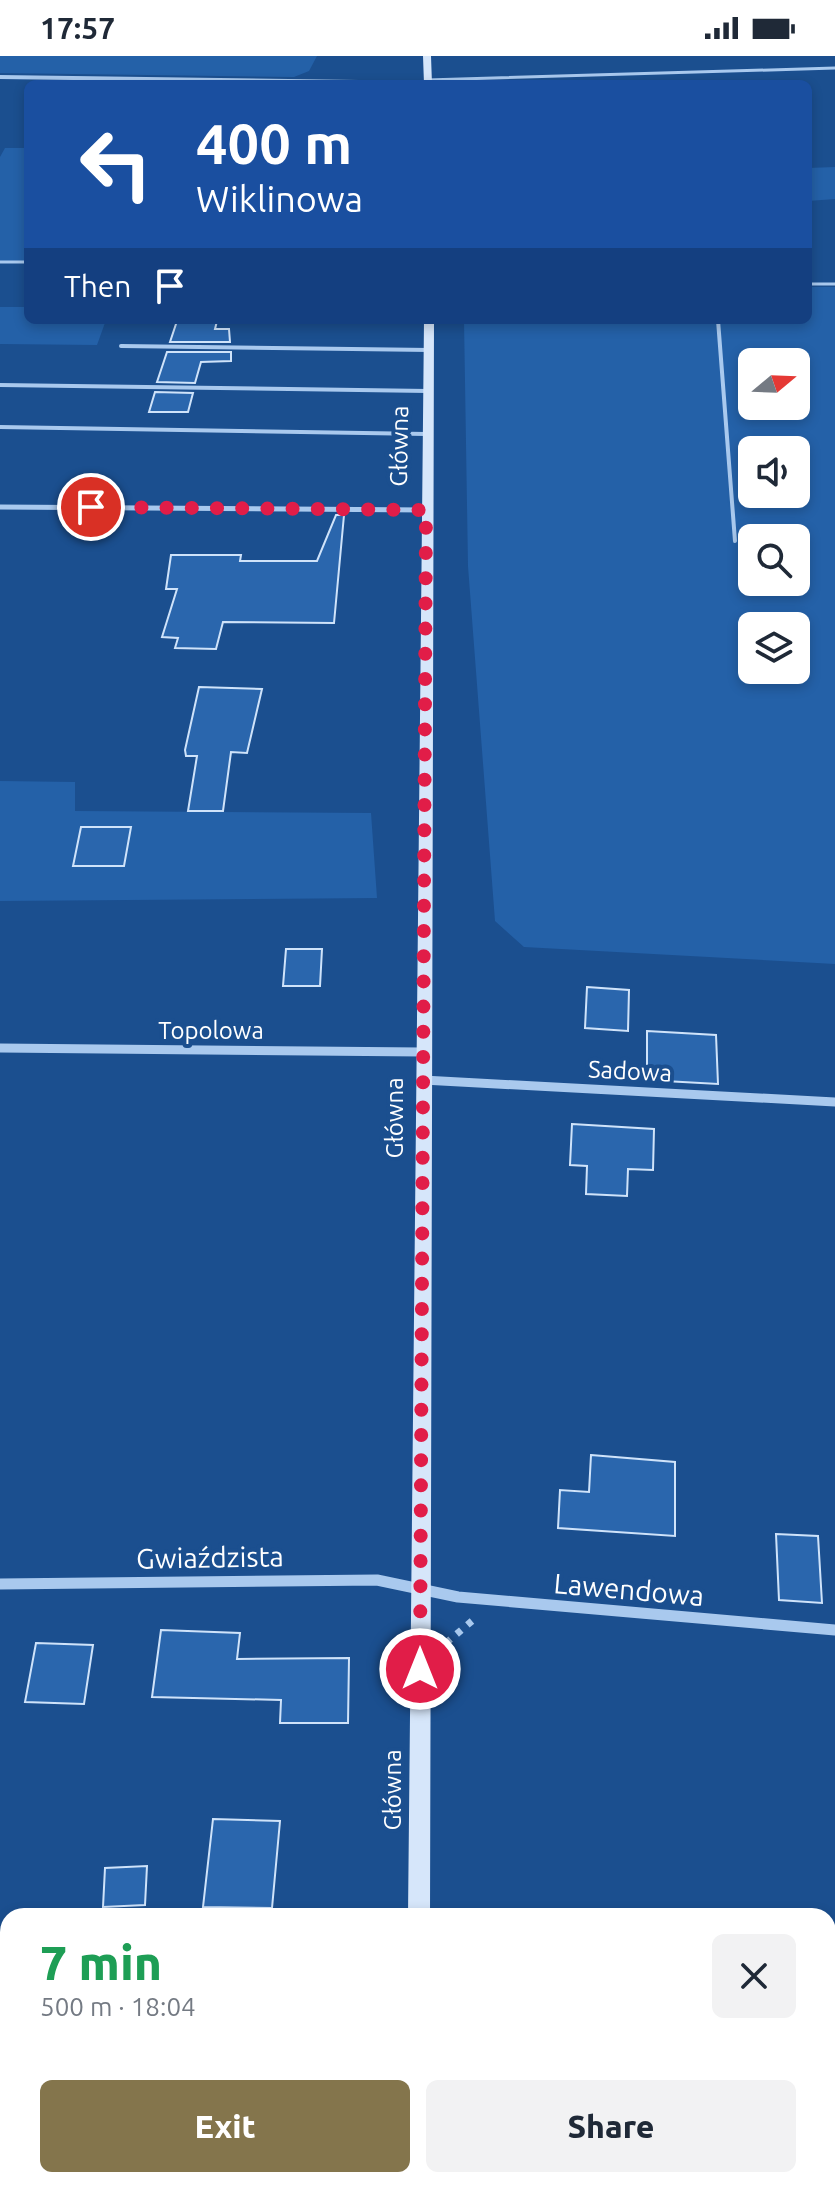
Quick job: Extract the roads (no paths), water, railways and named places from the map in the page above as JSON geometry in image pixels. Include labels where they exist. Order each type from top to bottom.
[{"type":"main road","points":[[427,56],[427,80]]},
{"type":"main road","name":"Główna","points":[[419,1908],[422,1052],[429,324]]},
{"type":"street","points":[[0,77],[256,80]]},
{"type":"street","points":[[0,507],[426,510]]},
{"type":"street","name":"Topolowa","points":[[0,1048],[422,1052]]},
{"type":"street","name":"Sadowa","points":[[422,1080],[835,1102]]},
{"type":"street","name":"Gwiaździsta","points":[[0,1584],[377,1580],[420,1588]]},
{"type":"street","name":"Lawendowa","points":[[420,1588],[458,1597],[835,1630]]},
{"type":"lane","points":[[485,80],[835,68]]},
{"type":"lane","points":[[0,262],[24,262]]},
{"type":"lane","points":[[812,284],[835,284]]},
{"type":"lane","points":[[718,324],[735,541]]},
{"type":"lane","points":[[121,346],[430,350]]},
{"type":"lane","points":[[0,385],[428,391]]},
{"type":"lane","points":[[0,427],[426,434]]}]
